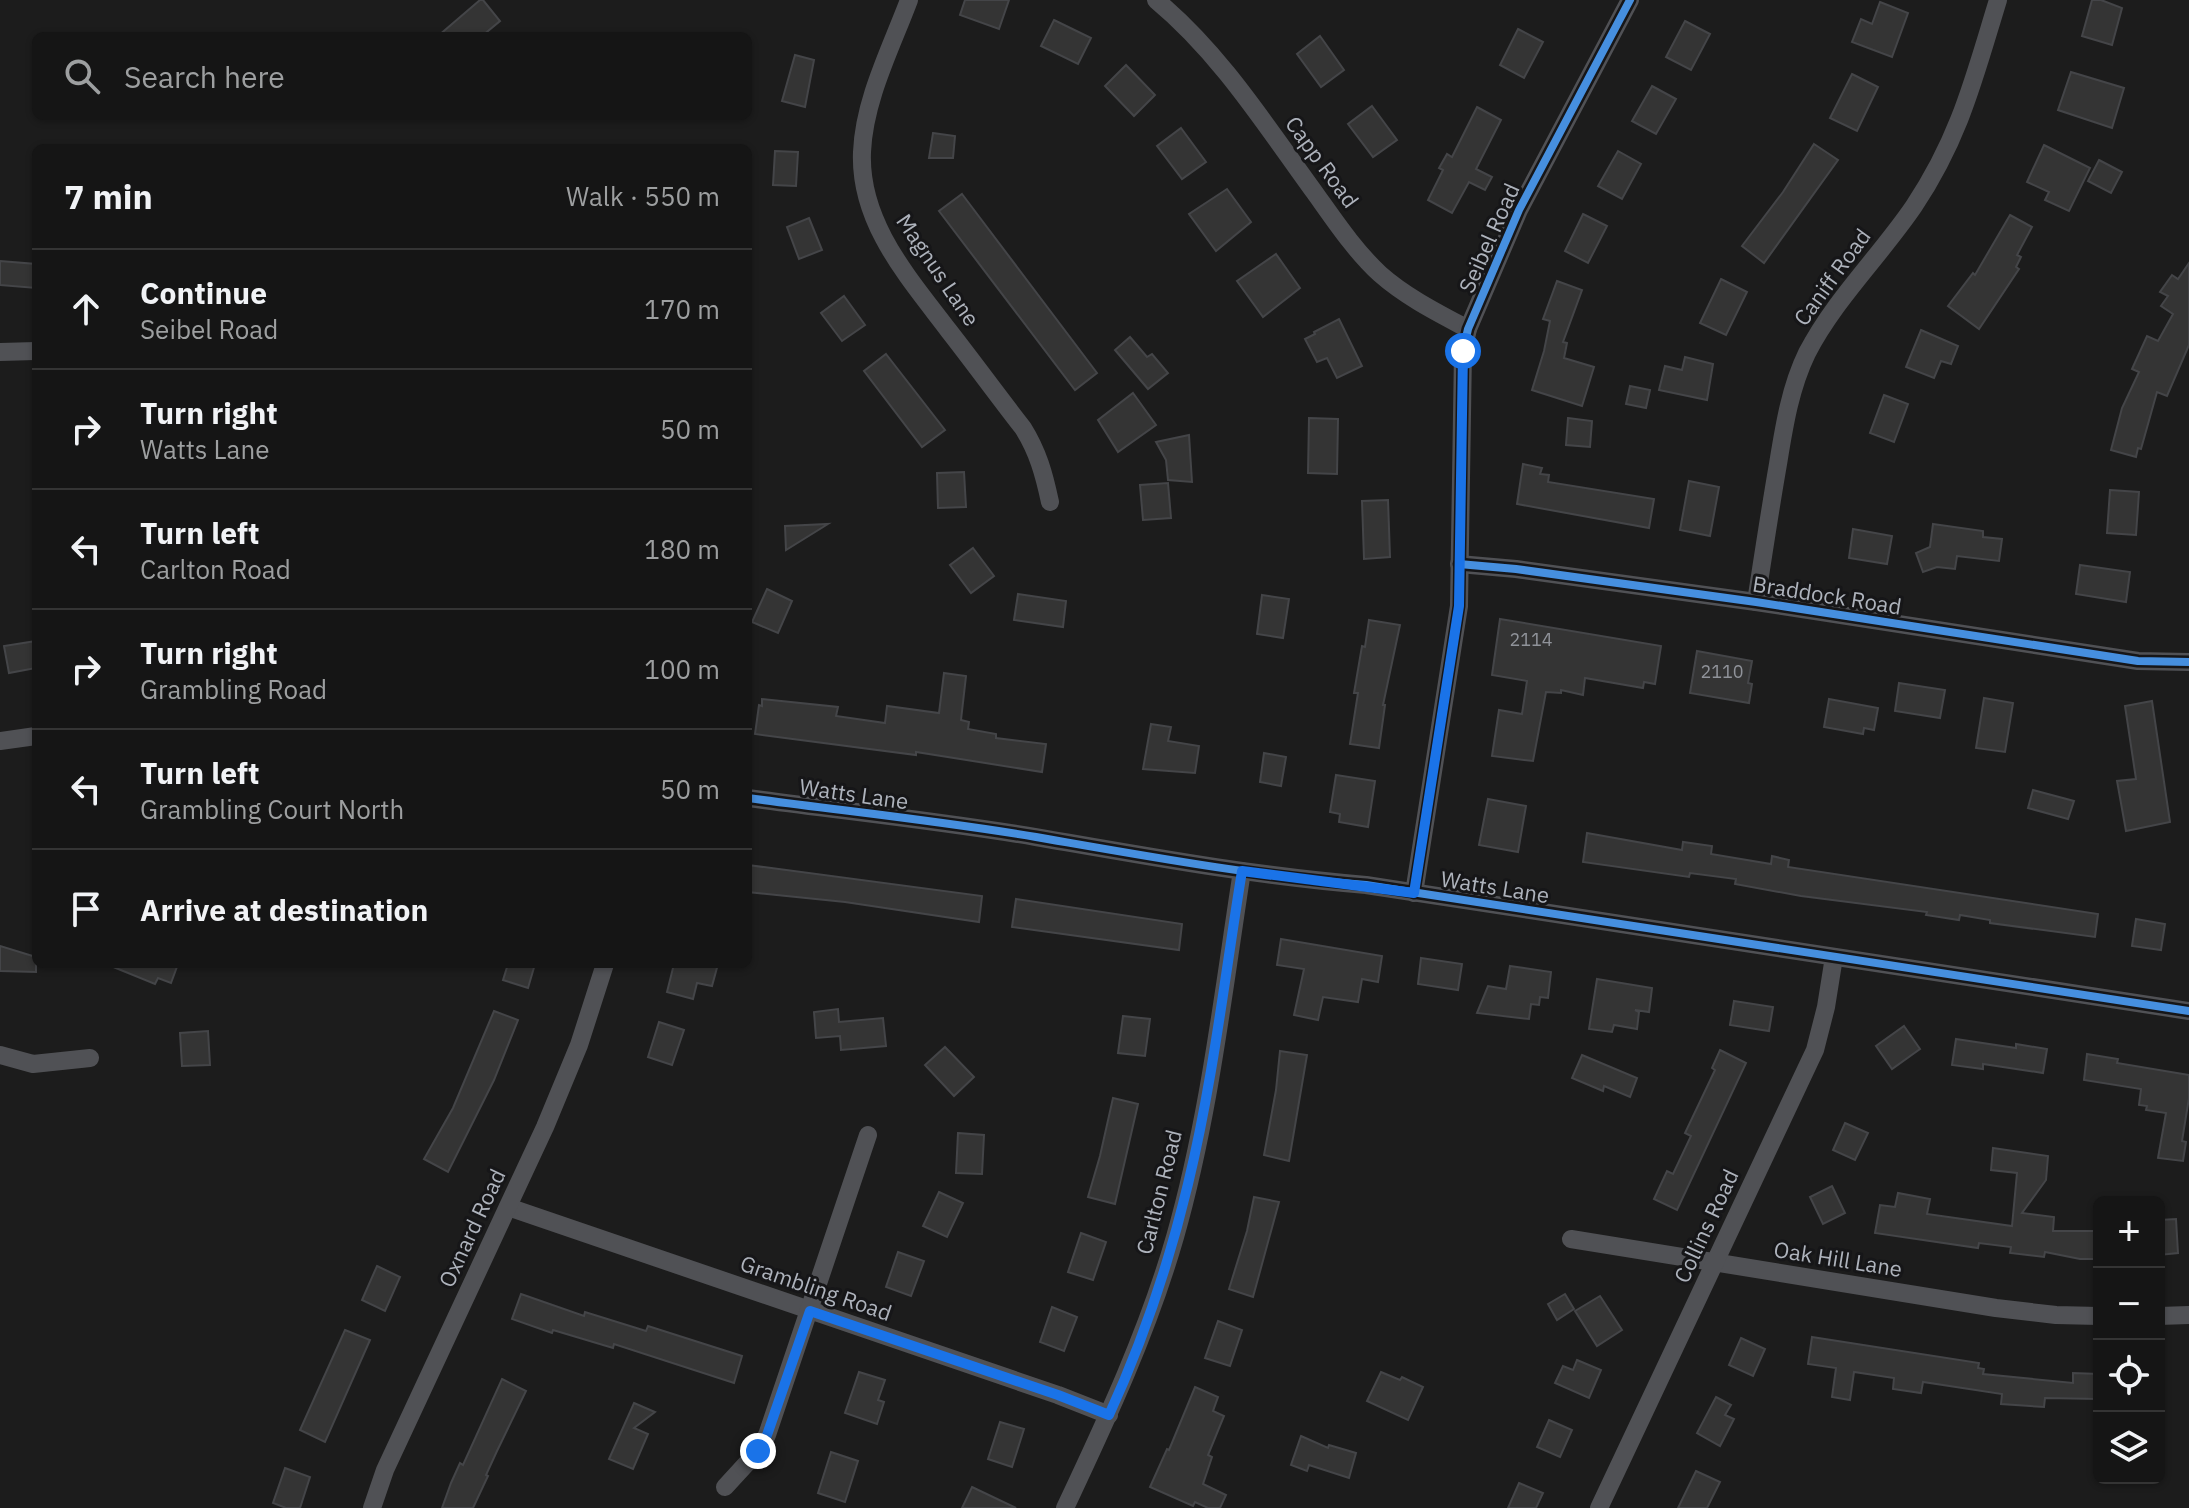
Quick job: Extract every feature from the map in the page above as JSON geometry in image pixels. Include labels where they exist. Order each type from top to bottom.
[{"type":"street","name":"Magnus Lane","points":[[909,0],[869,113],[862,151],[865,192],[871,213],[889,249],[1036,449],[1043,466],[1050,502]]},
{"type":"street","name":"Capp Road","points":[[1156,0],[1187,27],[1226,71],[1344,233],[1378,272],[1422,304],[1468,329]]},
{"type":"street","name":"Seibel Road","points":[[1414,893],[1459,606],[1463,366],[1468,329],[1519,210],[1630,0]]},
{"type":"street","name":"Caniff Road","points":[[1756,602],[1786,416],[1799,373],[1817,336],[1913,208],[1943,160],[1967,104],[1998,0]]},
{"type":"street","points":[[0,352],[32,351]]},
{"type":"street","name":"Braddock Road","points":[[1459,564],[1756,602],[2138,661],[2189,662]]},
{"type":"street","points":[[0,741],[32,737]]},
{"type":"street","name":"Watts Lane","points":[[752,799],[1033,837],[1242,871],[1414,893],[2189,1011]]},
{"type":"street","name":"Carlton Road","points":[[1065,1508],[1141,1338],[1174,1238],[1204,1105],[1242,871]]},
{"type":"street","name":"Collins Road","points":[[1599,1508],[1815,1050],[1834,957]]},
{"type":"street","name":"Oxnard Road","points":[[372,1508],[385,1470],[508,1207],[579,1045],[604,968]]},
{"type":"street","points":[[0,1055],[33,1064],[90,1058]]},
{"type":"street","points":[[725,1487],[758,1451],[767,1435],[868,1135]]},
{"type":"street","name":"Grambling Road","points":[[508,1207],[1109,1415]]},
{"type":"street","name":"Oak Hill Lane","points":[[1571,1239],[1715,1265],[1996,1308],[2093,1316]]},
{"type":"street","points":[[2165,1316],[2189,1315]]},
{"type":"building","points":[[480,0],[500,21],[487,32],[443,32]]},
{"type":"building","points":[[965,0],[1009,0],[999,29],[960,15]]},
{"type":"building","points":[[2092,0],[2122,8],[2112,45],[2082,36]]},
{"type":"building","points":[[1880,2],[1908,13],[1892,57],[1852,42],[1861,19],[1872,24]]},
{"type":"building","points":[[1054,20],[1091,38],[1078,64],[1041,46]]},
{"type":"building","points":[[1685,21],[1710,34],[1691,70],[1666,57]]},
{"type":"building","points":[[1518,29],[1543,42],[1524,78],[1500,65]]},
{"type":"building","points":[[1320,36],[1344,70],[1321,87],[1297,54]]},
{"type":"building","points":[[795,55],[814,60],[805,107],[782,101]]},
{"type":"building","points":[[1126,65],[1155,95],[1134,116],[1105,86]]},
{"type":"building","points":[[2071,72],[2124,88],[2112,128],[2058,110]]},
{"type":"building","points":[[1852,74],[1878,87],[1857,131],[1830,118]]},
{"type":"building","points":[[1652,86],[1676,99],[1656,134],[1632,121]]},
{"type":"building","points":[[1372,106],[1397,140],[1373,157],[1348,124]]},
{"type":"building","points":[[1477,107],[1501,120],[1476,169],[1492,177],[1485,190],[1469,182],[1452,213],[1428,200],[1443,170],[1439,168],[1447,154],[1452,157]]},
{"type":"building","points":[[1181,128],[1206,162],[1182,179],[1157,146]]},
{"type":"building","points":[[933,133],[955,136],[953,158],[929,158]]},
{"type":"building","points":[[1814,144],[1838,160],[1764,263],[1742,246]]},
{"type":"building","points":[[2044,145],[2090,168],[2069,211],[2045,200],[2049,192],[2027,182]]},
{"type":"building","points":[[775,151],[798,152],[796,186],[773,185]]},
{"type":"building","points":[[1618,151],[1641,164],[1622,199],[1598,186]]},
{"type":"building","points":[[2099,160],[2122,172],[2111,193],[2088,181]]},
{"type":"building","points":[[1227,189],[1251,222],[1216,251],[1189,214]]},
{"type":"building","points":[[962,194],[1097,373],[1075,390],[939,211]]},
{"type":"building","points":[[1583,214],[1607,226],[1588,263],[1565,251]]},
{"type":"building","points":[[2010,215],[2032,227],[2017,255],[2021,257],[2016,267],[2019,269],[1979,329],[1948,306],[1973,273],[1975,275]]},
{"type":"building","points":[[809,218],[822,250],[799,259],[787,227]]},
{"type":"building","points":[[1276,254],[1300,288],[1263,317],[1237,281]]},
{"type":"building","points":[[0,261],[32,264],[32,288],[0,285]]},
{"type":"building","points":[[2189,263],[2189,345],[2167,396],[2157,392],[2136,457],[2111,450],[2122,408],[2139,372],[2132,369],[2147,336],[2158,341],[2173,314],[2161,306],[2168,296],[2160,292],[2172,275],[2178,279]]},
{"type":"building","points":[[1721,279],[1747,292],[1726,335],[1700,323]]},
{"type":"building","points":[[1557,281],[1582,290],[1563,342],[1567,343],[1564,358],[1594,367],[1582,406],[1532,390],[1550,321],[1543,319]]},
{"type":"building","points":[[844,296],[865,325],[842,341],[821,313]]},
{"type":"building","points":[[1339,319],[1362,366],[1337,378],[1327,358],[1317,362],[1305,339]]},
{"type":"building","points":[[1921,330],[1958,346],[1951,364],[1941,361],[1934,378],[1906,367]]},
{"type":"building","points":[[1130,337],[1147,357],[1152,354],[1168,373],[1148,389],[1115,350]]},
{"type":"building","points":[[886,354],[945,430],[922,447],[864,371]]},
{"type":"building","points":[[1685,357],[1713,364],[1707,400],[1659,390],[1665,366],[1682,370]]},
{"type":"building","points":[[1630,386],[1650,390],[1646,408],[1626,404]]},
{"type":"building","points":[[1133,393],[1156,425],[1118,452],[1098,420]]},
{"type":"building","points":[[1884,395],[1908,404],[1894,442],[1870,433]]},
{"type":"building","points":[[1309,418],[1338,419],[1337,474],[1308,473]]},
{"type":"building","points":[[1568,418],[1592,421],[1590,447],[1566,445]]},
{"type":"building","points":[[1189,435],[1192,482],[1168,480],[1166,460],[1156,442]]},
{"type":"building","points":[[1523,464],[1542,468],[1540,474],[1549,475],[1548,482],[1654,499],[1649,528],[1517,504]]},
{"type":"building","points":[[964,472],[966,507],[938,508],[937,473]]},
{"type":"building","points":[[1689,481],[1719,487],[1710,536],[1680,530]]},
{"type":"building","points":[[1168,483],[1171,518],[1143,520],[1140,485]]},
{"type":"building","points":[[2110,490],[2139,492],[2136,535],[2107,533]]},
{"type":"building","points":[[1388,500],[1390,557],[1364,559],[1362,501]]},
{"type":"building","points":[[828,524],[786,550],[785,526]]},
{"type":"building","points":[[1933,524],[1983,531],[1983,537],[2002,539],[1999,561],[1957,556],[1955,569],[1937,567],[1923,572],[1916,553],[1930,547]]},
{"type":"building","points":[[1853,529],[1892,536],[1887,564],[1849,558]]},
{"type":"building","points":[[973,548],[994,576],[971,593],[950,565]]},
{"type":"building","points":[[2080,565],[2130,572],[2126,602],[2076,594]]},
{"type":"building","points":[[767,589],[792,601],[778,633],[752,622]]},
{"type":"building","points":[[1018,594],[1066,601],[1063,627],[1014,620]]},
{"type":"building","points":[[1262,595],[1289,599],[1283,638],[1257,634]]},
{"type":"building","points":[[1500,619],[1661,646],[1655,684],[1644,682],[1643,688],[1585,678],[1583,695],[1561,690],[1561,693],[1546,692],[1533,761],[1492,756],[1499,710],[1522,714],[1527,681],[1492,675]]},
{"type":"building","points":[[1369,620],[1400,625],[1383,705],[1379,748],[1350,744],[1358,693],[1354,693]]},
{"type":"building","points":[[32,642],[32,669],[9,673],[4,646]]},
{"type":"building","points":[[1697,651],[1752,661],[1748,683],[1752,684],[1749,703],[1690,693]]},
{"type":"building","points":[[944,673],[966,676],[961,720],[969,722],[968,729],[996,734],[996,738],[1046,744],[1042,772],[916,752],[916,755],[755,734],[762,699],[838,707],[836,716],[885,723],[887,706],[939,713]]},
{"type":"building","points":[[1899,683],[1945,690],[1940,718],[1895,711]]},
{"type":"building","points":[[1984,698],[2013,703],[2005,752],[1976,748]]},
{"type":"building","points":[[1829,699],[1878,708],[1874,730],[1864,728],[1863,734],[1824,727]]},
{"type":"building","points":[[2152,701],[2170,822],[2126,831],[2117,781],[2136,779],[2125,706]]},
{"type":"building","points":[[1151,724],[1171,727],[1168,741],[1199,746],[1195,773],[1143,769]]},
{"type":"building","points":[[1264,753],[1286,757],[1281,786],[1260,782]]},
{"type":"building","points":[[1336,775],[1375,781],[1368,827],[1339,822],[1340,814],[1330,812]]},
{"type":"building","points":[[2033,790],[2074,801],[2068,819],[2028,808]]},
{"type":"building","points":[[1488,799],[1526,806],[1518,852],[1479,845]]},
{"type":"building","points":[[1587,833],[1682,850],[1683,842],[1712,846],[1711,854],[1771,864],[1772,856],[1789,860],[1788,867],[2098,914],[2095,937],[1990,923],[1990,920],[1960,915],[1959,920],[1926,915],[1927,912],[1801,896],[1735,884],[1736,879],[1690,873],[1689,877],[1583,862]]},
{"type":"building","points":[[752,866],[982,896],[979,922],[845,902],[752,892]]},
{"type":"building","points":[[1016,899],[1182,924],[1179,950],[1012,927]]},
{"type":"building","points":[[2136,919],[2165,924],[2161,950],[2132,946]]},
{"type":"building","points":[[1281,939],[1382,956],[1378,982],[1362,979],[1358,1002],[1323,997],[1318,1020],[1294,1015],[1304,969],[1277,965]]},
{"type":"building","points":[[0,946],[32,956],[32,968],[36,968],[36,972],[0,971]]},
{"type":"building","points":[[1421,958],[1462,964],[1458,990],[1418,984]]},
{"type":"building","points":[[1510,966],[1551,972],[1548,998],[1540,997],[1539,1005],[1531,1004],[1529,1019],[1477,1013],[1488,986],[1506,989]]},
{"type":"building","points":[[116,968],[177,968],[171,983],[158,978],[155,984]]},
{"type":"building","points":[[507,968],[534,968],[528,988],[503,980]]},
{"type":"building","points":[[673,968],[717,968],[712,986],[697,983],[693,999],[667,992]]},
{"type":"building","points":[[1597,979],[1652,988],[1649,1012],[1635,1010],[1639,1012],[1637,1029],[1614,1025],[1612,1032],[1589,1029]]},
{"type":"building","points":[[1734,1001],[1773,1007],[1769,1031],[1730,1025]]},
{"type":"building","points":[[838,1009],[839,1022],[883,1018],[886,1046],[841,1050],[840,1036],[816,1038],[814,1012]]},
{"type":"building","points":[[494,1011],[518,1020],[494,1080],[448,1172],[424,1159],[453,1108]]},
{"type":"building","points":[[1123,1016],[1150,1019],[1145,1056],[1118,1053]]},
{"type":"building","points":[[659,1022],[684,1030],[672,1065],[648,1057]]},
{"type":"building","points":[[1904,1026],[1920,1049],[1892,1069],[1876,1046]]},
{"type":"building","points":[[208,1031],[210,1065],[182,1066],[180,1033]]},
{"type":"building","points":[[1956,1039],[2047,1049],[2043,1073],[1983,1064],[1983,1069],[1952,1065]]},
{"type":"building","points":[[945,1047],[974,1077],[954,1096],[925,1065]]},
{"type":"building","points":[[1720,1050],[1746,1063],[1677,1210],[1654,1199],[1667,1171],[1673,1174],[1691,1136],[1685,1133],[1715,1070],[1712,1068]]},
{"type":"building","points":[[1280,1051],[1307,1055],[1289,1161],[1264,1155]]},
{"type":"building","points":[[2087,1054],[2118,1059],[2117,1063],[2189,1075],[2183,1161],[2158,1158],[2166,1113],[2146,1110],[2147,1106],[2139,1105],[2141,1089],[2084,1080]]},
{"type":"building","points":[[1582,1055],[1637,1078],[1630,1097],[1604,1086],[1603,1091],[1572,1078]]},
{"type":"building","points":[[1113,1098],[1138,1104],[1115,1204],[1088,1197]]},
{"type":"building","points":[[1845,1123],[1868,1133],[1855,1160],[1833,1150]]},
{"type":"building","points":[[958,1133],[984,1135],[982,1174],[956,1173]]},
{"type":"building","points":[[1993,1148],[2048,1156],[2046,1180],[2022,1213],[2054,1217],[2053,1231],[2093,1231],[2093,1259],[2045,1252],[2044,1257],[2010,1253],[2011,1247],[1979,1243],[1978,1248],[1875,1233],[1880,1205],[1895,1207],[1898,1193],[1930,1199],[1927,1214],[2012,1226],[2017,1173],[1991,1170]]},
{"type":"building","points":[[1832,1186],[1845,1213],[1823,1224],[1810,1197]]},
{"type":"building","points":[[939,1192],[963,1203],[947,1237],[923,1226]]},
{"type":"building","points":[[1254,1197],[1279,1202],[1253,1297],[1229,1289]]},
{"type":"building","points":[[2176,1219],[2178,1253],[2165,1254],[2165,1220]]},
{"type":"building","points":[[1081,1233],[1106,1242],[1093,1280],[1068,1272]]},
{"type":"building","points":[[898,1252],[924,1261],[911,1296],[886,1287]]},
{"type":"building","points":[[377,1266],[400,1277],[385,1311],[362,1300]]},
{"type":"building","points":[[521,1294],[584,1316],[585,1312],[646,1331],[648,1326],[742,1356],[734,1383],[614,1344],[613,1348],[553,1330],[552,1333],[512,1319]]},
{"type":"building","points":[[1565,1294],[1574,1309],[1557,1320],[1548,1304]]},
{"type":"building","points":[[1600,1296],[1622,1330],[1597,1346],[1575,1311]]},
{"type":"building","points":[[1052,1307],[1077,1317],[1064,1351],[1040,1342]]},
{"type":"building","points":[[1218,1321],[1242,1330],[1230,1366],[1205,1358]]},
{"type":"building","points":[[345,1330],[370,1340],[325,1442],[300,1430]]},
{"type":"building","points":[[1812,1337],[1979,1363],[1978,1368],[1984,1369],[1983,1374],[2073,1383],[2073,1373],[2093,1374],[2093,1399],[2045,1398],[2044,1407],[2001,1404],[2002,1394],[1923,1382],[1921,1393],[1893,1389],[1894,1378],[1854,1372],[1850,1400],[1832,1397],[1836,1368],[1808,1364]]},
{"type":"building","points":[[1741,1338],[1765,1349],[1753,1376],[1729,1365]]},
{"type":"building","points":[[1577,1360],[1601,1370],[1589,1398],[1555,1383],[1563,1366],[1573,1370]]},
{"type":"building","points":[[859,1372],[885,1380],[878,1400],[884,1402],[877,1424],[845,1413]]},
{"type":"building","points":[[1381,1372],[1423,1387],[1408,1420],[1367,1401]]},
{"type":"building","points":[[502,1379],[526,1391],[488,1476],[473,1508],[442,1508],[460,1463],[463,1465]]},
{"type":"building","points":[[1195,1387],[1218,1397],[1213,1411],[1224,1416],[1208,1455],[1212,1457],[1203,1484],[1226,1495],[1220,1508],[1208,1508],[1195,1502],[1193,1506],[1150,1487]]},
{"type":"building","points":[[1716,1397],[1731,1405],[1725,1415],[1734,1419],[1720,1446],[1697,1433]]},
{"type":"building","points":[[634,1403],[655,1412],[634,1428],[648,1434],[633,1469],[609,1459]]},
{"type":"building","points":[[1549,1420],[1572,1430],[1560,1457],[1537,1447]]},
{"type":"building","points":[[1000,1422],[1024,1429],[1012,1467],[988,1459]]},
{"type":"building","points":[[1301,1436],[1328,1448],[1329,1445],[1356,1453],[1349,1478],[1309,1465],[1307,1471],[1291,1465]]},
{"type":"building","points":[[831,1452],[858,1461],[845,1502],[818,1493]]},
{"type":"building","points":[[285,1468],[310,1477],[300,1508],[286,1508],[273,1503]]},
{"type":"building","points":[[1696,1471],[1720,1482],[1707,1508],[1678,1508]]},
{"type":"building","points":[[1519,1483],[1543,1493],[1536,1508],[1508,1508]]},
{"type":"building","points":[[972,1487],[1016,1508],[962,1508]]},
{"type":"cycle path","points":[[1414,893],[1459,606],[1463,351],[1468,329],[1519,210],[1630,0]]},
{"type":"cycle path","points":[[1459,564],[1756,602],[2138,661],[2189,662]]},
{"type":"cycle path","points":[[752,799],[1000,831],[1242,871],[1366,885],[2189,1011]]},
{"type":"route","points":[[758,1451],[767,1435],[810,1311],[1109,1415],[1141,1338],[1189,1182],[1242,871],[1414,893],[1459,606],[1463,351]]}]
